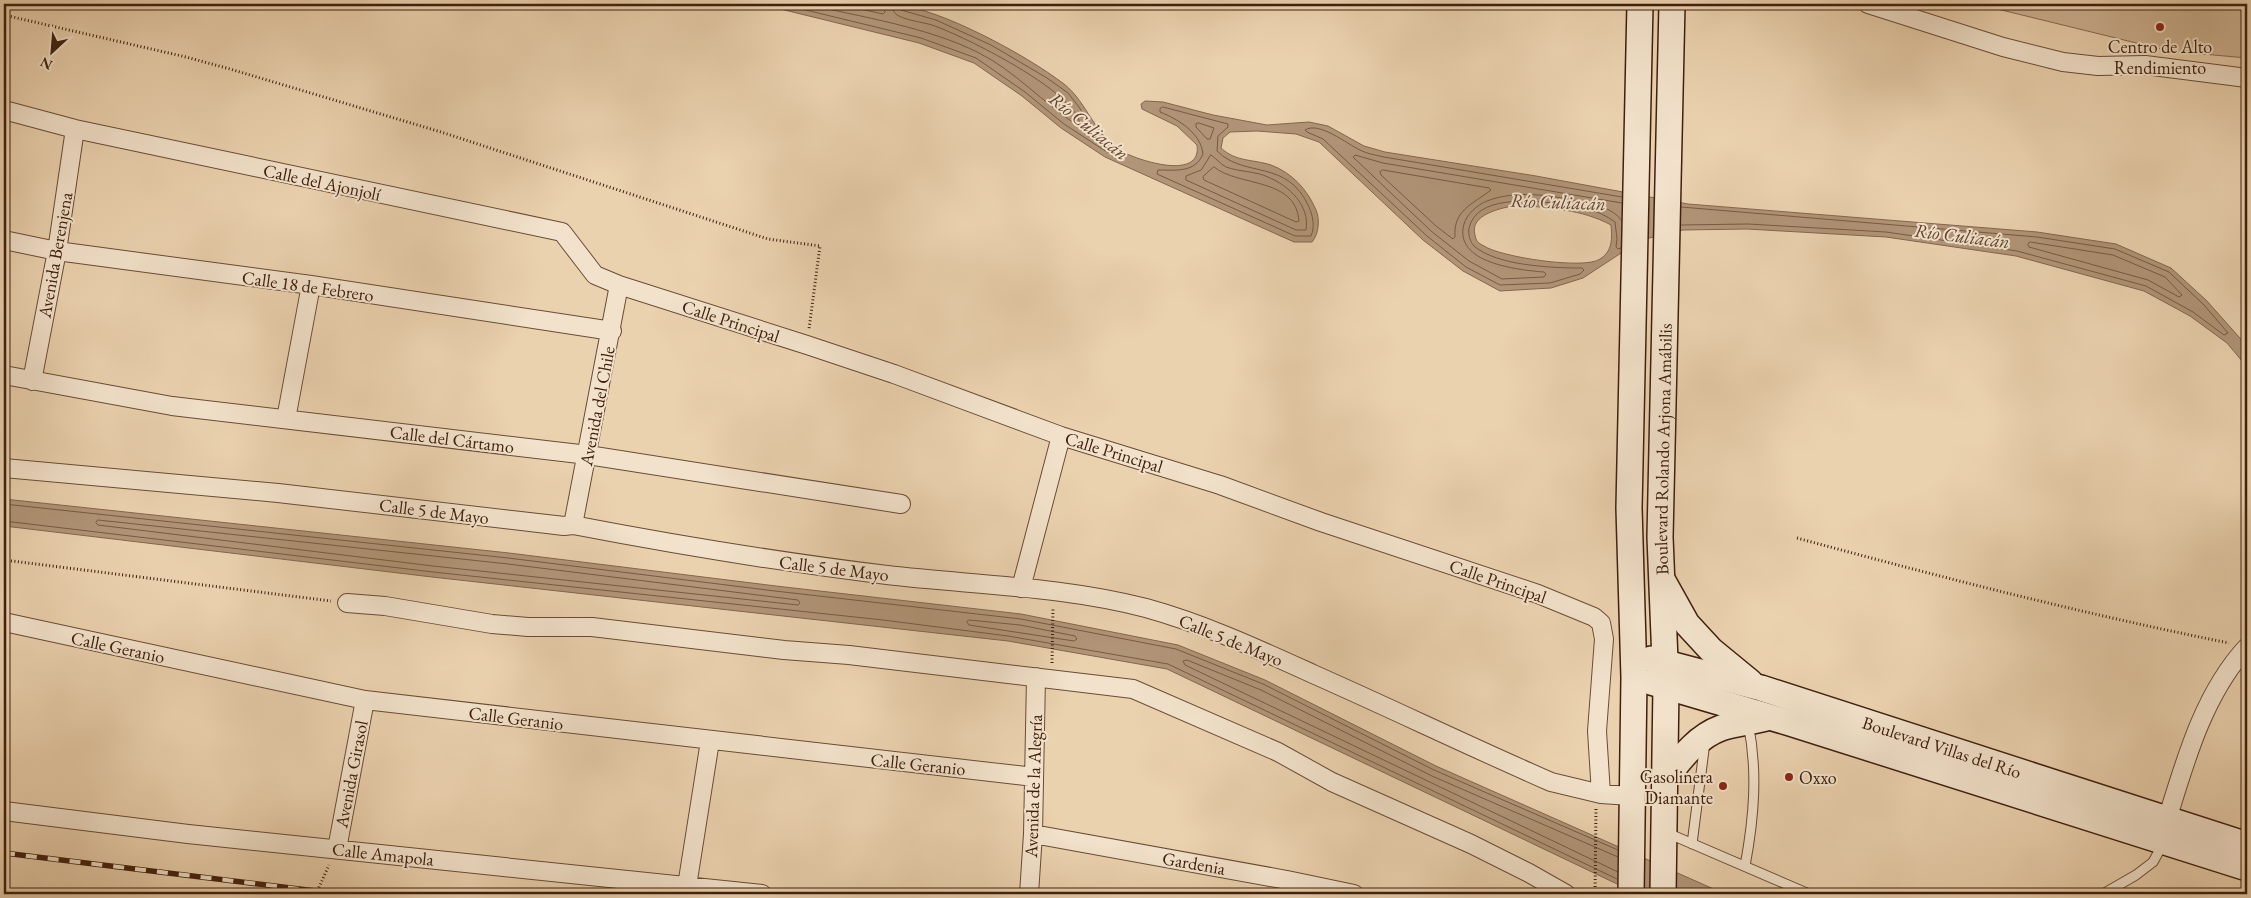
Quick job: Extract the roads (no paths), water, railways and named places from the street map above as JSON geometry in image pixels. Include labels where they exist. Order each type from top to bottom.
[{"type":"main road","name":"Boulevard Rolando Arjona Amábilis","points":[[1631,894],[1634,666],[1630,508],[1640,4]]},
{"type":"main road","name":"Boulevard Rolando Arjona Amábilis","points":[[1664,894],[1666,674],[1660,576],[1672,4]]},
{"type":"main road","points":[[1660,576],[1687,624],[1711,650],[1744,678],[1761,688]]},
{"type":"main road","name":"Boulevard Villas del Río","points":[[1634,666],[1666,674],[1761,688],[1776,716]]},
{"type":"main road","name":"Boulevard Villas del Río","points":[[1666,674],[1776,716],[2165,831],[2247,845]]},
{"type":"main road","points":[[1664,780],[1696,743],[1706,735],[1721,728],[1776,716]]},
{"type":"main road","name":"Boulevard Villas del Río","points":[[2165,831],[2247,868]]},
{"type":"street","points":[[1868,4],[2003,47],[2063,62],[2098,66],[2145,65],[2247,78]]},
{"type":"street","name":"Calle del Ajonjolí","points":[[4,110],[75,128],[562,232],[596,275],[619,285]]},
{"type":"street","name":"Avenida Berenjena","points":[[32,381],[57,251],[75,128]]},
{"type":"street","name":"Calle 18 de Febrero","points":[[4,240],[57,251],[311,285],[612,332]]},
{"type":"street","points":[[286,419],[311,285]]},
{"type":"street","name":"Avenida del Chile","points":[[573,525],[612,332],[619,285]]},
{"type":"street","name":"Calle Principal","points":[[619,285],[894,374],[1061,436],[1220,485],[1330,525],[1538,594],[1594,617],[1601,622],[1603,653],[1596,731],[1598,801]]},
{"type":"street","name":"Calle del Cártamo","points":[[4,375],[172,406],[588,455],[901,504]]},
{"type":"street","points":[[1021,588],[1061,436]]},
{"type":"street","name":"Calle 5 de Mayo","points":[[4,468],[278,493],[564,526],[573,525],[677,545],[797,564],[1021,588],[1105,600],[1177,617],[1243,642],[1551,782],[1598,801],[1631,796]]},
{"type":"street","points":[[347,603],[385,606],[492,624],[528,627],[592,627],[1133,689],[1278,752],[1332,782],[1471,844],[1566,894]]},
{"type":"street","name":"Calle Geranio","points":[[4,622],[365,700],[1034,777]]},
{"type":"street","points":[[2165,831],[2186,761],[2210,704],[2242,646]]},
{"type":"street","name":"Avenida de la Alegría","points":[[1029,894],[1036,677]]},
{"type":"street","name":"Avenida Girasol","points":[[337,849],[365,700]]},
{"type":"street","points":[[687,886],[710,741]]},
{"type":"street","name":"Calle Amapola","points":[[4,811],[188,834],[762,894]]},
{"type":"street","name":"Gardenia","points":[[1032,834],[1354,894]]},
{"type":"lane","points":[[1745,866],[1753,825],[1753,751],[1776,716]]},
{"type":"lane","points":[[1692,844],[1706,735]]},
{"type":"lane","points":[[2103,894],[2136,875],[2153,862],[2165,831]]},
{"type":"lane","points":[[1665,839],[1692,844],[1808,894]]},
{"type":"water","name":"Río Culiacán","points":[[888,3],[912,7],[958,23],[1006,47],[1048,72],[1072,92],[1098,129],[1113,146],[1131,156],[1155,163],[1180,165],[1190,163],[1196,156],[1197,145],[1177,126],[1142,109],[1141,104],[1145,101],[1163,102],[1213,115],[1267,125],[1309,122],[1328,126],[1364,146],[1385,152],[1536,176],[1688,204],[2037,232],[2116,244],[2171,268],[2207,301],[2247,346],[2247,367],[2227,343],[2190,316],[2144,291],[2016,256],[1886,237],[1747,229],[1683,230],[1641,240],[1583,278],[1551,288],[1500,291],[1463,271],[1423,240],[1319,142],[1296,134],[1257,131],[1230,132],[1223,138],[1221,148],[1227,153],[1244,160],[1264,163],[1279,168],[1292,177],[1308,195],[1318,218],[1316,235],[1312,242],[1294,242],[1105,157],[1061,128],[1022,96],[974,63],[919,43],[760,4]],"holes":[[[1517,205],[1577,212],[1611,225],[1609,248],[1604,256],[1591,262],[1561,263],[1507,254],[1479,243],[1474,228],[1477,222],[1488,213]]]},
{"type":"water","points":[[4,499],[509,553],[1021,614],[1178,645],[1265,680],[1436,766],[1725,894],[1638,894],[1167,669],[1008,641],[432,577],[4,526]]},
{"type":"railway","points":[[4,853],[341,894]]},
{"type":"place","name":"Centro de Alto Rendimiento","points":[[2160,27]]},
{"type":"place","name":"Oxxo","points":[[1789,777]]},
{"type":"place","name":"Gasolinera Diamante","points":[[1723,786]]}]
